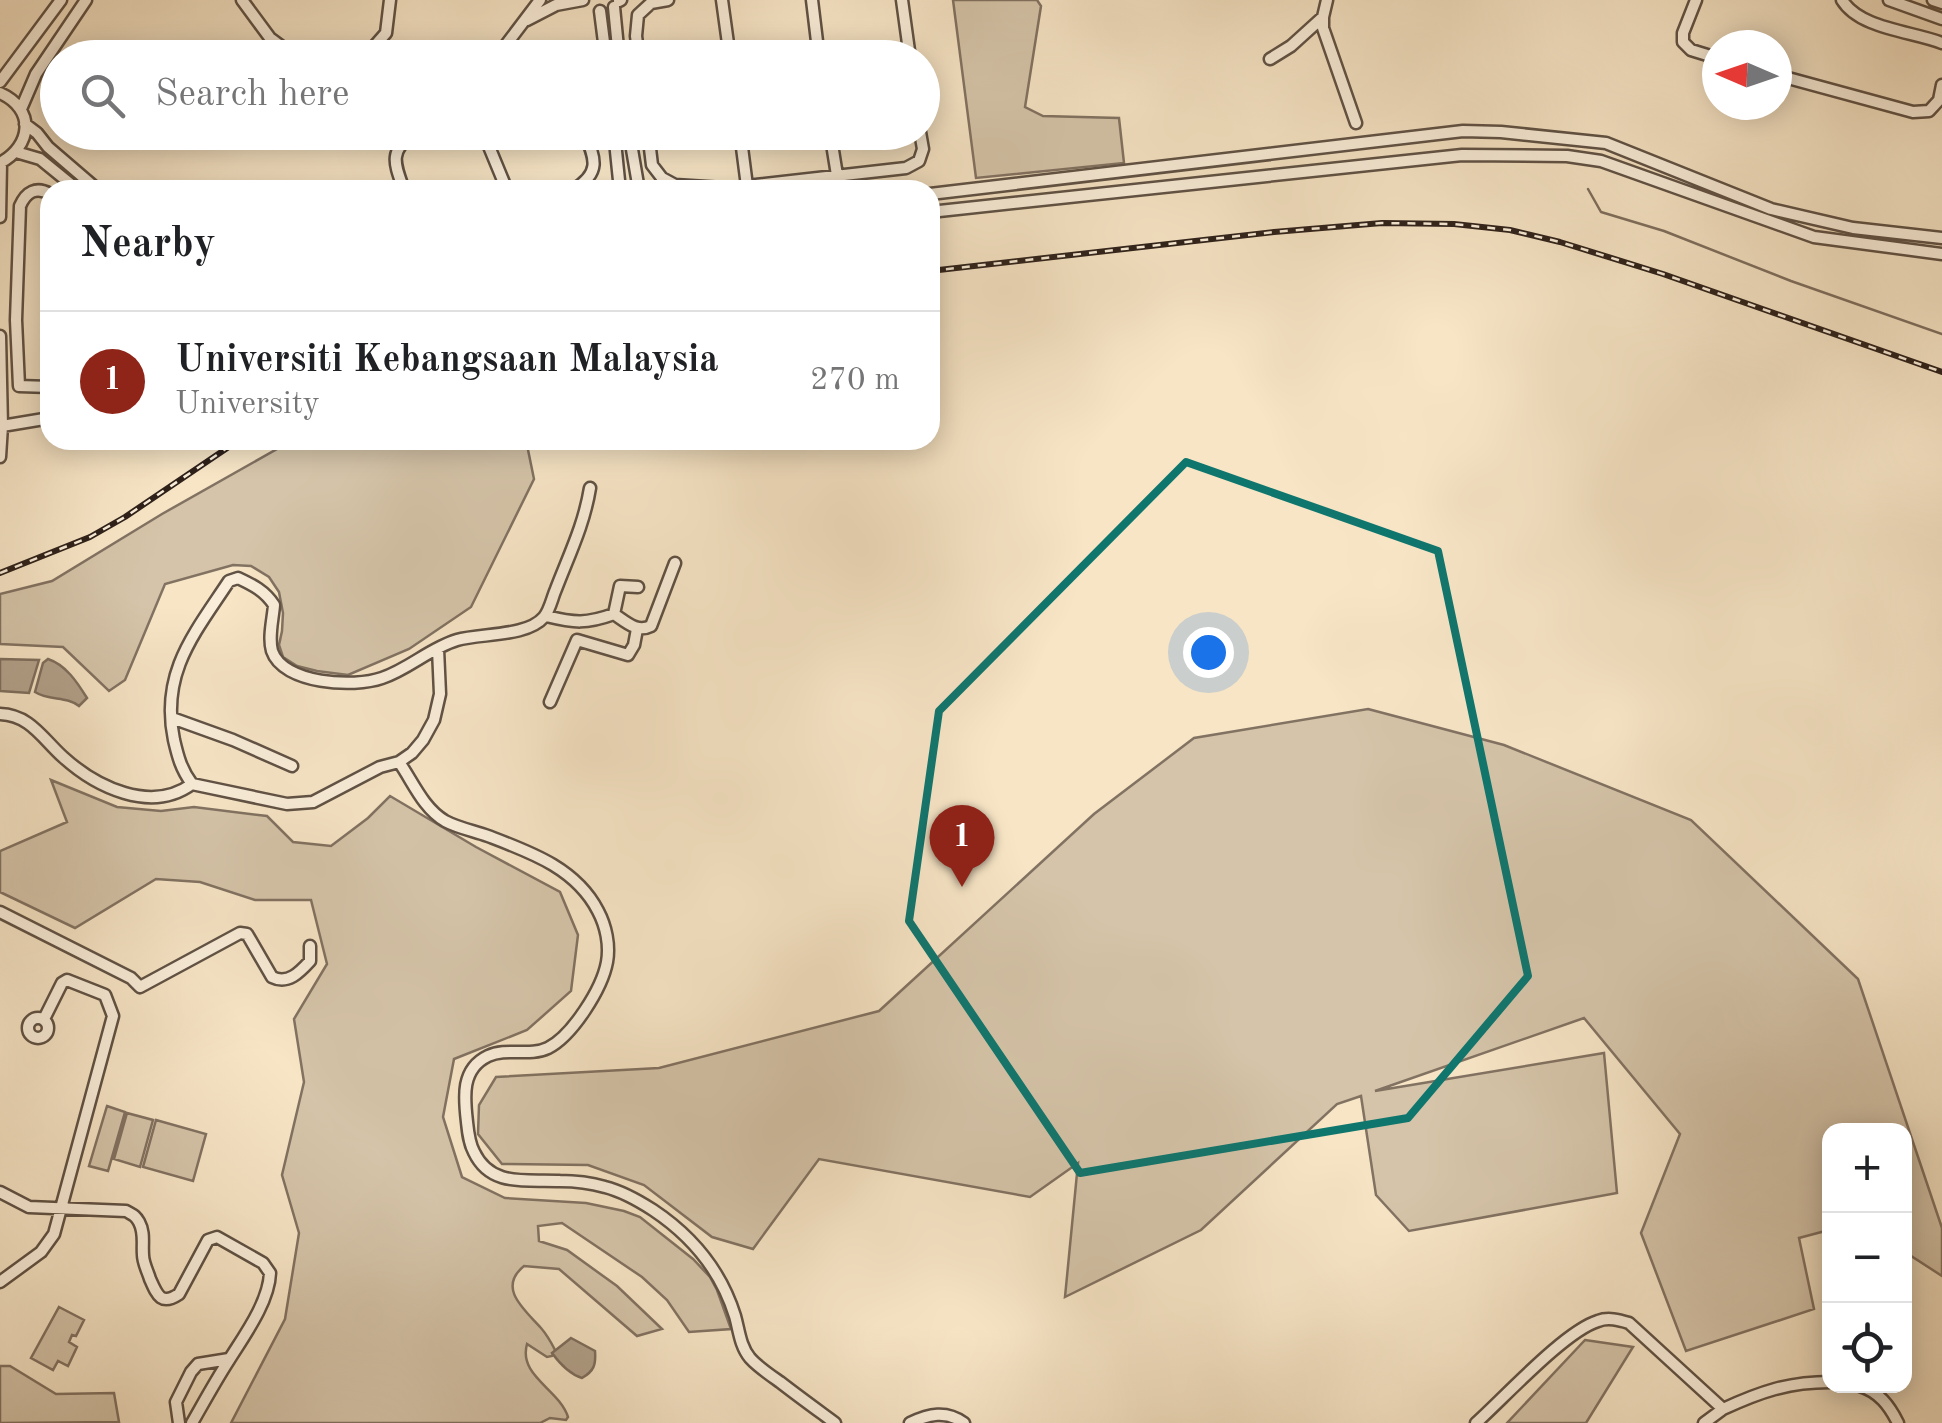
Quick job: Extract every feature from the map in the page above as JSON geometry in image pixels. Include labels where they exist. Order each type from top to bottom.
[{"type":"street","points":[[0,82],[61,0]]},
{"type":"street","points":[[59,40],[86,0]]},
{"type":"street","points":[[242,0],[273,40]]},
{"type":"street","points":[[380,40],[386,33],[390,0]]},
{"type":"street","points":[[509,40],[540,0]]},
{"type":"street","points":[[522,23],[556,5],[583,0],[600,11],[618,2],[619,40]]},
{"type":"street","points":[[637,40],[638,15],[651,3],[668,0]]},
{"type":"street","points":[[722,0],[728,40]]},
{"type":"street","points":[[812,0],[817,40]]},
{"type":"street","points":[[902,0],[908,40]]},
{"type":"street","points":[[1327,0],[1323,28],[1356,124]]},
{"type":"street","points":[[1696,0],[1683,42],[1702,53]]},
{"type":"street","points":[[1842,0],[1863,20],[1942,44]]},
{"type":"street","points":[[1889,0],[1942,19]]},
{"type":"street","points":[[1934,0],[1942,3]]},
{"type":"street","points":[[600,11],[604,40]]},
{"type":"street","points":[[1270,58],[1291,46],[1323,17]]},
{"type":"street","points":[[21,109],[40,68]]},
{"type":"street","points":[[1792,79],[1914,112],[1929,110],[1938,100],[1942,85]]},
{"type":"street","points":[[0,93],[14,100],[26,124],[23,142],[1,163],[0,217]]},
{"type":"street","points":[[26,124],[40,138]]},
{"type":"street","points":[[940,193],[1463,131],[1500,132],[1606,143],[1771,208],[1853,228],[1942,238]]},
{"type":"street","points":[[51,150],[86,180]]},
{"type":"street","points":[[396,150],[401,180]]},
{"type":"street","points":[[490,150],[503,180]]},
{"type":"street","points":[[588,180],[594,162],[590,150]]},
{"type":"street","points":[[616,150],[619,180]]},
{"type":"street","points":[[632,150],[637,180]]},
{"type":"street","points":[[650,150],[652,165],[666,180]]},
{"type":"street","points":[[742,150],[746,180]]},
{"type":"street","points":[[833,150],[837,175]]},
{"type":"street","points":[[796,180],[906,168],[918,161],[923,150]]},
{"type":"street","points":[[16,152],[40,159],[66,180]]},
{"type":"street","points":[[940,211],[1462,154],[1567,156],[1601,161],[1814,236],[1942,254]]},
{"type":"street","points":[[40,191],[30,192],[22,199],[17,254],[19,386],[40,386]]},
{"type":"street","points":[[0,254],[17,254]]},
{"type":"street","points":[[0,336],[0,456]]},
{"type":"street","points":[[2,426],[40,420]]},
{"type":"street","points":[[438,649],[440,694],[424,740],[399,762],[380,767],[312,802],[287,804],[192,784],[180,767],[172,718],[176,668],[233,579],[250,583],[274,605],[270,644],[280,664],[328,682],[381,679],[438,649],[457,640],[524,628],[546,616],[585,516],[590,488]]},
{"type":"street","points":[[546,616],[574,623],[614,614],[637,629],[651,626],[675,563]]},
{"type":"street","points":[[614,614],[620,586],[638,587]]},
{"type":"street","points":[[550,702],[577,640],[628,655],[637,629]]},
{"type":"street","points":[[0,714],[21,716],[87,776],[136,796],[159,798],[192,784]]},
{"type":"street","points":[[172,718],[292,766]]},
{"type":"street","points":[[399,762],[426,806],[444,820],[533,854],[571,876],[598,910],[608,936],[602,978],[569,1032],[548,1048],[488,1056],[472,1068],[464,1088],[474,1152],[495,1176],[513,1181],[563,1180],[607,1187],[651,1209],[679,1230],[724,1285],[749,1358],[834,1423]]},
{"type":"street","points":[[0,912],[130,978],[140,987],[240,933],[246,934],[272,977],[278,980],[298,974],[310,961],[310,946]]},
{"type":"street","points":[[0,1282],[42,1252],[54,1234],[113,1016],[104,994],[67,980],[44,1020]]},
{"type":"street","points":[[0,1192],[29,1207],[126,1211],[133,1215],[144,1241],[143,1257],[158,1296],[163,1299],[170,1300],[179,1294],[212,1237],[263,1263],[270,1273],[270,1284],[245,1337],[192,1423]]},
{"type":"street","points":[[1476,1423],[1548,1354],[1598,1320],[1629,1323],[1723,1409]]},
{"type":"street","points":[[179,1423],[176,1402],[190,1372],[198,1364],[229,1358]]},
{"type":"street","points":[[1704,1423],[1723,1409],[1782,1386],[1822,1382]]},
{"type":"street","points":[[1876,1393],[1898,1423]]},
{"type":"street","points":[[910,1423],[934,1414],[946,1414],[964,1423]]},
{"type":"highlighted area","points":[[1186,462],[1438,551],[1528,976],[1408,1118],[1080,1173],[909,921],[939,711]]},
{"type":"shaded area","points":[[953,0],[1037,0],[1041,6],[1025,107],[1043,116],[1119,118],[1124,163],[976,178]]},
{"type":"shaded area","points":[[275,450],[528,450],[534,479],[471,607],[409,649],[348,675],[297,666],[283,657],[279,645],[283,613],[279,592],[269,577],[251,566],[233,565],[165,584],[125,680],[109,691],[63,647],[0,644],[0,594],[52,581]]},
{"type":"shaded area","points":[[0,659],[39,660],[29,693],[0,691]]},
{"type":"shaded area","points":[[48,659],[66,670],[87,698],[79,706],[35,692],[43,663]]},
{"type":"shaded area","points":[[1368,709],[1504,745],[1691,820],[1858,979],[1907,1123],[1822,1123],[1822,1232],[1799,1238],[1814,1309],[1686,1351],[1641,1233],[1680,1134],[1584,1018],[1375,1091],[1604,1053],[1617,1193],[1409,1231],[1376,1195],[1361,1096],[1337,1104],[1201,1230],[1065,1297],[1078,1163],[1030,1197],[819,1159],[753,1249],[712,1237],[644,1185],[588,1165],[502,1164],[478,1134],[479,1105],[496,1077],[659,1068],[879,1011],[1094,814],[1194,738]]},
{"type":"shaded area","points":[[51,780],[117,807],[161,811],[194,807],[267,816],[293,842],[331,846],[390,796],[560,892],[578,935],[571,991],[527,1030],[454,1059],[443,1117],[462,1177],[505,1198],[586,1203],[640,1217],[710,1277],[731,1329],[689,1332],[667,1300],[642,1277],[562,1223],[538,1226],[539,1241],[567,1250],[617,1286],[662,1329],[637,1336],[559,1269],[524,1266],[516,1274],[513,1290],[555,1350],[547,1357],[527,1344],[528,1365],[557,1398],[566,1420],[231,1423],[285,1319],[299,1233],[282,1175],[304,1082],[294,1019],[327,964],[311,900],[255,900],[200,882],[156,879],[75,928],[0,892],[0,851],[67,822]]},
{"type":"shaded area","points":[[107,1106],[125,1112],[108,1171],[89,1166]]},
{"type":"shaded area","points":[[127,1113],[153,1120],[140,1167],[114,1159]]},
{"type":"shaded area","points":[[156,1120],[206,1134],[193,1181],[143,1167]]},
{"type":"shaded area","points":[[1912,1139],[1942,1228],[1942,1276],[1912,1257]]},
{"type":"shaded area","points":[[59,1307],[84,1320],[69,1342],[77,1347],[68,1366],[58,1361],[53,1370],[31,1358]]},
{"type":"shaded area","points":[[571,1338],[595,1351],[593,1367],[582,1378],[565,1368],[552,1353]]},
{"type":"shaded area","points":[[1585,1340],[1633,1347],[1586,1423],[1507,1423]]},
{"type":"shaded area","points":[[0,1366],[10,1366],[56,1394],[114,1393],[119,1422],[0,1423]]},
{"type":"waterway","points":[[1588,189],[1601,212],[1664,231],[1942,334]]},
{"type":"railway","points":[[940,270],[1274,232],[1382,223],[1454,224],[1510,230],[1560,242],[1942,372]]},
{"type":"railway","points":[[0,573],[90,537],[224,450]]},
{"type":"place","name":"Universiti Kebangsaan Malaysia","points":[[962,887]]}]
